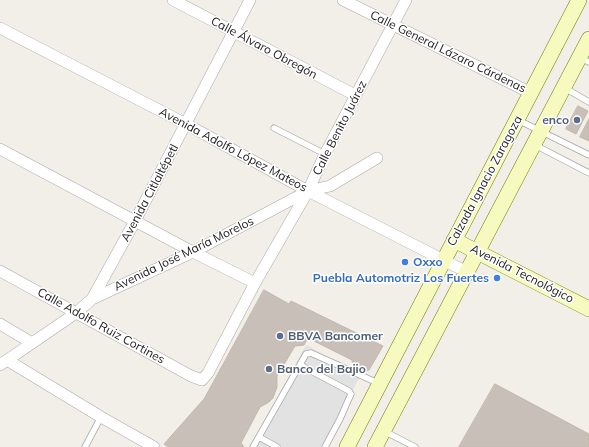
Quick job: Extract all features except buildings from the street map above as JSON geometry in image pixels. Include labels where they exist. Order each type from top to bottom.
[{"type":"main road","name":"Calzada Ignacio Zaragoza","points":[[347,447],[579,0]]},
{"type":"main road","name":"Calzada Ignacio Zaragoza","points":[[375,447],[563,87],[584,60],[589,39]]},
{"type":"main road","name":"Avenida Tecnológico","points":[[454,240],[589,309]]},
{"type":"street","name":"Calle Álvaro Obregón","points":[[173,0],[356,95]]},
{"type":"street","name":"Avenida Citlaltépetl","points":[[92,299],[135,221],[250,0]]},
{"type":"street","name":"Calle General Lázaro Cárdenas","points":[[343,0],[531,93]]},
{"type":"street","name":"Calle Benito Juárez","points":[[202,380],[208,373],[255,283],[308,191],[325,154],[406,0]]},
{"type":"street","name":"Avenida Adolfo López Mateos","points":[[0,28],[186,124],[308,191],[467,272]]},
{"type":"street","points":[[0,149],[193,252],[255,283]]},
{"type":"street","name":"Avenida José María Morelos","points":[[3,362],[76,313],[92,299],[193,252],[308,191],[330,186],[377,158]]},
{"type":"street","name":"Calle Adolfo Ruiz Cortines","points":[[0,270],[190,376],[202,380]]},
{"type":"street","points":[[0,324],[32,343]]},
{"type":"street","points":[[3,362],[154,447]]},
{"type":"lane","points":[[563,87],[589,102]]},
{"type":"lane","points":[[517,120],[589,155]]},
{"type":"lane","points":[[274,128],[325,154]]},
{"type":"lane","points":[[533,144],[589,173]]},
{"type":"lane","points":[[253,447],[306,354],[311,353],[380,384]]},
{"type":"lane","points":[[300,365],[349,391],[351,394],[325,447]]},
{"type":"lane","points":[[85,447],[101,417]]},
{"type":"lane","points":[[383,431],[415,447]]},
{"type":"lane","points":[[259,437],[277,447]]},
{"type":"shaded area","points":[[306,345],[361,375],[321,447],[250,447]]},
{"type":"place","name":"enco","points":[[577,120]]},
{"type":"place","name":"Oxxo","points":[[405,262]]},
{"type":"place","name":"Puebla Automotriz Los Fuertes","points":[[497,278]]},
{"type":"place","name":"BBVA Bancomer","points":[[280,336]]},
{"type":"place","name":"Banco del Bajio","points":[[269,369]]}]
